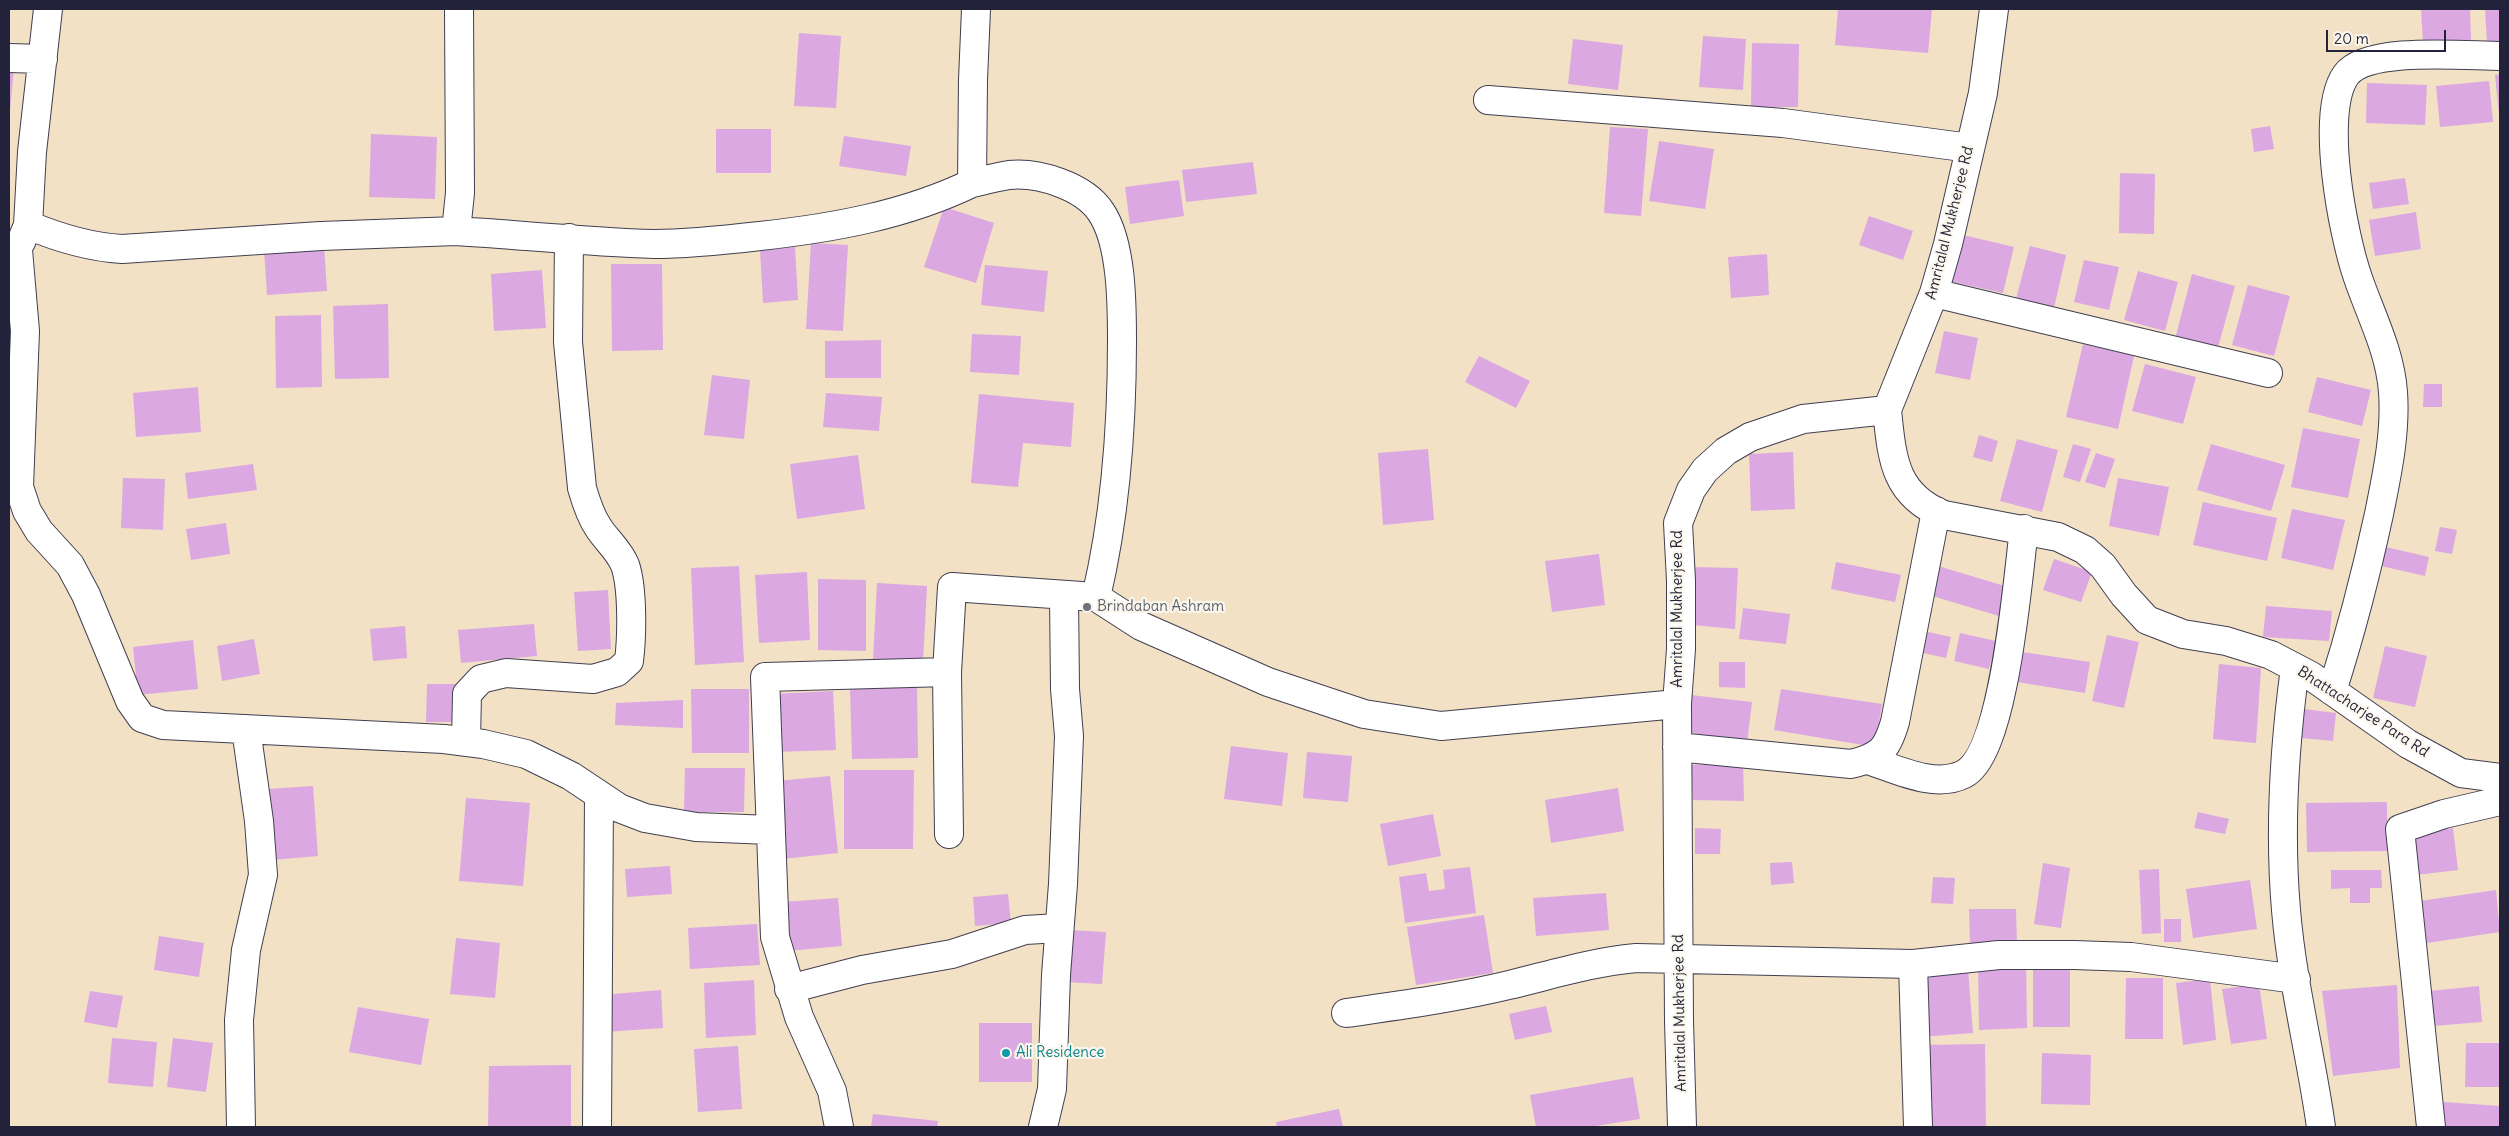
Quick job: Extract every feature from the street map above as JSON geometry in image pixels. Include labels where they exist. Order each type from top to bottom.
[{"type":"street","points":[[48,9],[32,152],[18,250],[24,331],[19,487],[27,511],[39,531],[70,566],[86,595],[130,701],[142,718],[163,725],[466,742],[526,754],[571,776],[618,808],[645,818],[696,827],[770,830]]},
{"type":"street","points":[[456,231],[460,193],[460,9]]},
{"type":"street","points":[[972,182],[976,9]]},
{"type":"street","name":"Amritalal Mukherjee Rd","points":[[1682,1127],[1677,747],[1677,704],[1681,649],[1678,523],[1691,490],[1700,477],[1726,451],[1750,437],[1775,426],[1803,418],[1887,410],[1934,293],[1982,92],[1994,9]]},
{"type":"street","points":[[2332,691],[2355,619],[2367,572],[2385,486],[2393,429],[2393,392],[2388,359],[2357,276],[2340,204],[2334,112],[2338,89],[2347,74],[2359,64],[2381,57],[2500,56]]},
{"type":"street","points":[[9,58],[43,59]]},
{"type":"street","points":[[1488,100],[1783,123],[1970,148]]},
{"type":"street","points":[[18,250],[76,243],[100,248],[122,249],[321,236],[456,231],[654,244],[731,240],[804,231],[893,213],[923,204],[972,182],[1011,175],[1031,176],[1055,181],[1079,191],[1101,211],[1114,243],[1122,298],[1122,413],[1106,555],[1096,597]]},
{"type":"street","points":[[466,742],[467,694],[481,679],[506,673],[593,679],[617,672],[629,661],[632,637],[625,565],[612,542],[598,528],[588,509],[582,488],[568,342],[569,238]]},
{"type":"street","points":[[1934,293],[2268,373]]},
{"type":"street","name":"Bhattacharjee Para Rd","points":[[1887,410],[1892,456],[1911,496],[1936,511],[2058,537],[2085,550],[2104,566],[2124,596],[2147,620],[2183,634],[2226,641],[2271,655],[2332,691],[2408,744],[2461,773],[2500,778]]},
{"type":"street","points":[[1677,747],[1851,764],[1868,760],[1882,751],[1886,746],[1895,722],[1936,511]]},
{"type":"street","points":[[1868,760],[1918,776],[1936,779],[1952,778],[1965,773],[1974,766],[1987,738],[2008,659],[2024,529]]},
{"type":"street","points":[[949,834],[947,672],[952,587],[1096,597],[1142,626],[1268,682],[1364,714],[1441,726],[1677,704]]},
{"type":"street","points":[[1043,1127],[1052,1089],[1059,928],[1063,884],[1068,736],[1065,689],[1064,595]]},
{"type":"street","points":[[2295,668],[2285,741],[2282,825],[2286,912],[2321,1127]]},
{"type":"street","points":[[839,1127],[832,1091],[799,1017],[789,989],[775,937],[765,677],[947,672]]},
{"type":"street","points":[[241,1127],[239,1020],[246,950],[263,875],[259,821],[246,729]]},
{"type":"street","points":[[597,1127],[599,795]]},
{"type":"street","points":[[2431,1127],[2400,829],[2444,814],[2500,801]]},
{"type":"street","points":[[789,989],[862,970],[952,954],[1024,930],[1059,928]]},
{"type":"street","points":[[1346,1013],[1441,1000],[1606,961],[1636,958],[1913,964],[1999,955],[2074,955],[2130,957],[2296,978]]},
{"type":"street","points":[[1913,964],[1918,1127]]},
{"type":"building","points":[[1838,9],[1932,9],[1928,53],[1835,45]]},
{"type":"building","points":[[2421,9],[2470,9],[2471,40],[2423,43]]},
{"type":"building","points":[[2485,9],[2500,9],[2500,41],[2487,42]]},
{"type":"building","points":[[799,33],[841,36],[836,108],[794,106]]},
{"type":"building","points":[[1703,36],[1746,39],[1743,90],[1699,87]]},
{"type":"building","points":[[1573,39],[1623,45],[1618,90],[1568,84]]},
{"type":"building","points":[[1752,43],[1799,44],[1798,107],[1751,107]]},
{"type":"building","points":[[9,68],[14,68],[10,111],[9,111]]},
{"type":"building","points":[[2500,74],[2500,114],[2499,114],[2495,75]]},
{"type":"building","points":[[2489,81],[2493,122],[2440,127],[2436,86]]},
{"type":"building","points":[[2367,83],[2427,85],[2425,125],[2366,123]]},
{"type":"building","points":[[2270,126],[2274,149],[2254,152],[2251,129]]},
{"type":"building","points":[[1610,127],[1648,129],[1641,216],[1604,213]]},
{"type":"building","points":[[716,129],[771,129],[771,173],[716,173]]},
{"type":"building","points":[[371,134],[437,137],[435,199],[369,197]]},
{"type":"building","points":[[844,136],[911,146],[906,176],[839,166]]},
{"type":"building","points":[[1659,141],[1714,149],[1705,209],[1649,201]]},
{"type":"building","points":[[1253,162],[1257,194],[1186,202],[1182,170]]},
{"type":"building","points":[[2120,173],[2155,174],[2154,234],[2119,233]]},
{"type":"building","points":[[2405,178],[2409,204],[2373,209],[2369,183]]},
{"type":"building","points":[[1179,180],[1184,216],[1130,224],[1125,187]]},
{"type":"building","points":[[944,207],[994,223],[976,283],[924,267]]},
{"type":"building","points":[[2416,212],[2421,249],[2375,256],[2369,220]]},
{"type":"building","points":[[1869,216],[1913,231],[1903,260],[1859,245]]},
{"type":"building","points":[[1959,234],[2014,247],[2003,293],[1948,281]]},
{"type":"building","points":[[811,243],[848,245],[843,331],[806,329]]},
{"type":"building","points":[[324,245],[327,291],[267,295],[264,249]]},
{"type":"building","points":[[2030,246],[2066,255],[2054,308],[2016,299]]},
{"type":"building","points":[[795,247],[798,300],[763,303],[760,250]]},
{"type":"building","points":[[1767,254],[1769,295],[1731,298],[1728,257]]},
{"type":"building","points":[[2084,260],[2119,267],[2109,310],[2074,302]]},
{"type":"building","points":[[611,264],[662,264],[663,350],[612,351]]},
{"type":"building","points":[[985,265],[1048,271],[1044,312],[981,305]]},
{"type":"building","points":[[542,270],[546,328],[494,331],[491,274]]},
{"type":"building","points":[[2138,271],[2178,282],[2165,331],[2124,320]]},
{"type":"building","points":[[2192,274],[2235,286],[2217,351],[2175,339]]},
{"type":"building","points":[[2248,285],[2290,296],[2274,356],[2232,345]]},
{"type":"building","points":[[388,304],[389,378],[335,379],[333,306]]},
{"type":"building","points":[[321,315],[322,387],[276,388],[275,316]]},
{"type":"building","points":[[1944,331],[1978,338],[1970,380],[1935,373]]},
{"type":"building","points":[[972,334],[1021,336],[1019,375],[970,372]]},
{"type":"building","points":[[881,340],[881,378],[825,378],[825,341]]},
{"type":"building","points":[[2083,344],[2134,356],[2118,429],[2066,417]]},
{"type":"building","points":[[1479,356],[1530,381],[1516,408],[1465,382]]},
{"type":"building","points":[[2145,364],[2196,377],[2183,424],[2132,411]]},
{"type":"building","points":[[712,375],[750,380],[744,439],[704,435]]},
{"type":"building","points":[[2317,377],[2371,390],[2362,426],[2308,412]]},
{"type":"building","points":[[2424,384],[2442,384],[2442,407],[2423,407]]},
{"type":"building","points":[[198,387],[201,432],[136,437],[133,393]]},
{"type":"building","points":[[826,393],[882,397],[879,431],[823,427]]},
{"type":"building","points":[[979,394],[1074,403],[1071,447],[1023,443],[1018,487],[971,483]]},
{"type":"building","points":[[2303,428],[2360,439],[2348,498],[2291,487]]},
{"type":"building","points":[[1979,435],[1998,441],[1992,462],[1973,457]]},
{"type":"building","points":[[2017,439],[2058,450],[2042,512],[2000,501]]},
{"type":"building","points":[[2073,444],[2091,449],[2080,482],[2063,477]]},
{"type":"building","points":[[2211,444],[2285,465],[2271,511],[2197,490]]},
{"type":"building","points":[[1428,449],[1434,520],[1383,525],[1378,453]]},
{"type":"building","points":[[1793,452],[1795,509],[1751,511],[1749,454]]},
{"type":"building","points":[[2096,453],[2115,459],[2105,488],[2085,482]]},
{"type":"building","points":[[858,455],[865,509],[797,519],[790,464]]},
{"type":"building","points":[[253,464],[257,490],[188,499],[185,473]]},
{"type":"building","points":[[123,478],[165,479],[163,530],[121,528]]},
{"type":"building","points":[[2118,478],[2169,487],[2159,536],[2109,526]]},
{"type":"building","points":[[2203,502],[2277,518],[2267,561],[2193,545]]},
{"type":"building","points":[[2292,509],[2345,520],[2333,570],[2281,558]]},
{"type":"building","points":[[226,523],[230,554],[191,560],[186,529]]},
{"type":"building","points":[[2440,527],[2457,530],[2452,554],[2435,551]]},
{"type":"building","points":[[2386,547],[2429,557],[2425,576],[2381,566]]},
{"type":"building","points":[[1599,554],[1605,605],[1552,612],[1545,561]]},
{"type":"building","points":[[2054,559],[2092,572],[2081,602],[2043,590]]},
{"type":"building","points":[[1836,562],[1901,575],[1895,602],[1831,589]]},
{"type":"building","points":[[739,566],[744,662],[695,665],[691,568]]},
{"type":"building","points":[[1938,566],[2008,587],[1999,616],[1929,595]]},
{"type":"building","points":[[1692,567],[1738,568],[1735,629],[1692,625]]},
{"type":"building","points":[[807,572],[810,640],[759,643],[755,575]]},
{"type":"building","points":[[818,579],[866,580],[866,651],[818,650]]},
{"type":"building","points":[[877,583],[927,586],[923,663],[873,660]]},
{"type":"building","points":[[608,590],[611,649],[578,651],[574,592]]},
{"type":"building","points":[[2266,606],[2332,611],[2329,641],[2263,637]]},
{"type":"building","points":[[1743,608],[1790,614],[1786,644],[1739,639]]},
{"type":"building","points":[[534,624],[537,656],[461,663],[458,630]]},
{"type":"building","points":[[405,626],[407,658],[373,661],[370,629]]},
{"type":"building","points":[[1919,630],[1951,637],[1946,658],[1914,651]]},
{"type":"building","points":[[1960,633],[1996,641],[1989,669],[1954,661]]},
{"type":"building","points":[[2107,635],[2139,642],[2124,708],[2092,701]]},
{"type":"building","points":[[254,639],[260,674],[222,681],[217,646]]},
{"type":"building","points":[[193,640],[198,689],[138,695],[133,647]]},
{"type":"building","points":[[2385,646],[2427,656],[2415,707],[2373,698]]},
{"type":"building","points":[[2022,652],[2090,662],[2085,693],[2017,682]]},
{"type":"building","points":[[1719,662],[1745,662],[1745,688],[1719,687]]},
{"type":"building","points":[[2219,664],[2261,668],[2256,743],[2213,739]]},
{"type":"building","points":[[427,684],[457,684],[457,722],[426,722]]},
{"type":"building","points":[[917,686],[918,758],[852,759],[850,687]]},
{"type":"building","points":[[691,689],[749,689],[749,753],[692,753]]},
{"type":"building","points":[[1781,689],[1882,704],[1875,747],[1774,730]]},
{"type":"building","points":[[833,691],[836,750],[775,752],[773,694]]},
{"type":"building","points":[[1691,695],[1752,702],[1747,743],[1688,732]]},
{"type":"building","points":[[683,700],[683,728],[615,725],[616,703]]},
{"type":"building","points":[[2304,709],[2336,713],[2333,741],[2301,738]]},
{"type":"building","points":[[1231,746],[1288,753],[1282,806],[1224,799]]},
{"type":"building","points":[[1307,752],[1352,756],[1348,802],[1303,798]]},
{"type":"building","points":[[1743,762],[1744,801],[1693,800],[1691,765]]},
{"type":"building","points":[[685,768],[745,768],[744,812],[684,812]]},
{"type":"building","points":[[844,770],[914,770],[913,849],[844,849]]},
{"type":"building","points":[[830,776],[838,853],[783,859],[776,781]]},
{"type":"building","points":[[313,786],[318,856],[272,860],[267,789]]},
{"type":"building","points":[[1618,788],[1624,831],[1551,843],[1545,800]]},
{"type":"building","points":[[466,798],[530,803],[523,886],[459,881]]},
{"type":"building","points":[[2387,802],[2387,851],[2307,852],[2306,803]]},
{"type":"building","points":[[2198,812],[2229,819],[2225,834],[2194,828]]},
{"type":"building","points":[[1433,814],[1441,856],[1388,866],[1380,824]]},
{"type":"building","points":[[1695,828],[1721,829],[1720,854],[1695,854]]},
{"type":"building","points":[[2453,828],[2458,870],[2416,875],[2410,834]]},
{"type":"building","points":[[1792,862],[1794,883],[1771,885],[1770,863]]},
{"type":"building","points":[[2043,863],[2070,868],[2061,928],[2034,924]]},
{"type":"building","points":[[670,866],[672,894],[627,897],[625,869]]},
{"type":"building","points":[[1470,867],[1476,913],[1405,923],[1399,877],[1426,873],[1429,891],[1445,889],[1443,870]]},
{"type":"building","points":[[2159,869],[2161,933],[2142,934],[2139,870]]},
{"type":"building","points":[[2331,870],[2381,870],[2382,888],[2370,888],[2370,903],[2350,903],[2350,888],[2331,889]]},
{"type":"building","points":[[1933,877],[1955,878],[1953,904],[1931,903]]},
{"type":"building","points":[[2250,880],[2257,929],[2193,938],[2186,889]]},
{"type":"building","points":[[2496,890],[2500,932],[2427,943],[2420,901]]},
{"type":"building","points":[[1606,893],[1609,930],[1536,936],[1533,898]]},
{"type":"building","points":[[1008,894],[1011,923],[975,926],[973,897]]},
{"type":"building","points":[[838,898],[842,946],[787,951],[783,902]]},
{"type":"building","points":[[1969,909],[2016,909],[2017,944],[1970,944]]},
{"type":"building","points":[[1484,915],[1493,973],[1416,985],[1407,927]]},
{"type":"building","points":[[2164,919],[2181,919],[2181,942],[2164,942]]},
{"type":"building","points":[[757,924],[760,965],[690,969],[688,928]]},
{"type":"building","points":[[1068,930],[1106,932],[1102,984],[1064,982]]},
{"type":"building","points":[[159,936],[204,943],[199,977],[154,970]]},
{"type":"building","points":[[456,938],[500,943],[495,998],[450,994]]},
{"type":"building","points":[[2026,962],[2027,1028],[1979,1030],[1978,963]]},
{"type":"building","points":[[2033,964],[2070,964],[2070,1027],[2033,1027]]},
{"type":"building","points":[[1968,969],[1973,1033],[1921,1037],[1916,973]]},
{"type":"building","points":[[2126,978],[2163,978],[2163,1039],[2125,1039]]},
{"type":"building","points":[[2210,979],[2216,1040],[2183,1045],[2176,983]]},
{"type":"building","points":[[754,980],[756,1035],[706,1038],[704,983]]},
{"type":"building","points":[[2259,984],[2267,1039],[2231,1044],[2222,989]]},
{"type":"building","points":[[2397,985],[2400,1068],[2333,1076],[2322,991]]},
{"type":"building","points":[[2479,986],[2482,1022],[2433,1026],[2429,991]]},
{"type":"building","points":[[661,990],[663,1028],[604,1032],[601,995]]},
{"type":"building","points":[[90,991],[123,996],[117,1028],[84,1022]]},
{"type":"building","points":[[1546,1006],[1552,1032],[1515,1040],[1509,1014]]},
{"type":"building","points":[[358,1007],[429,1019],[421,1065],[349,1052]]},
{"type":"building","name":"Ali Residence","points":[[979,1023],[1032,1023],[1032,1082],[979,1082]]},
{"type":"building","points":[[112,1038],[157,1042],[153,1087],[108,1083]]},
{"type":"building","points":[[173,1038],[213,1043],[206,1092],[167,1087]]},
{"type":"building","points":[[2466,1043],[2500,1043],[2500,1087],[2465,1087]]},
{"type":"building","points":[[1985,1044],[1986,1127],[1923,1127],[1922,1045]]},
{"type":"building","points":[[738,1046],[742,1109],[698,1112],[694,1049]]},
{"type":"building","points":[[2042,1053],[2091,1055],[2090,1105],[2041,1104]]},
{"type":"building","points":[[571,1065],[571,1126],[488,1126],[489,1066]]},
{"type":"building","points":[[1633,1077],[1640,1119],[1589,1127],[1536,1127],[1530,1095]]},
{"type":"building","points":[[2444,1102],[2500,1106],[2500,1127],[2442,1127]]},
{"type":"building","points":[[1339,1109],[1343,1127],[1277,1127],[1276,1122]]},
{"type":"building","points":[[873,1114],[938,1121],[937,1127],[871,1127]]},
{"type":"place","name":"Brindaban Ashram","points":[[1087,607]]},
{"type":"place","name":"Ali Residence","points":[[1006,1053]]}]
